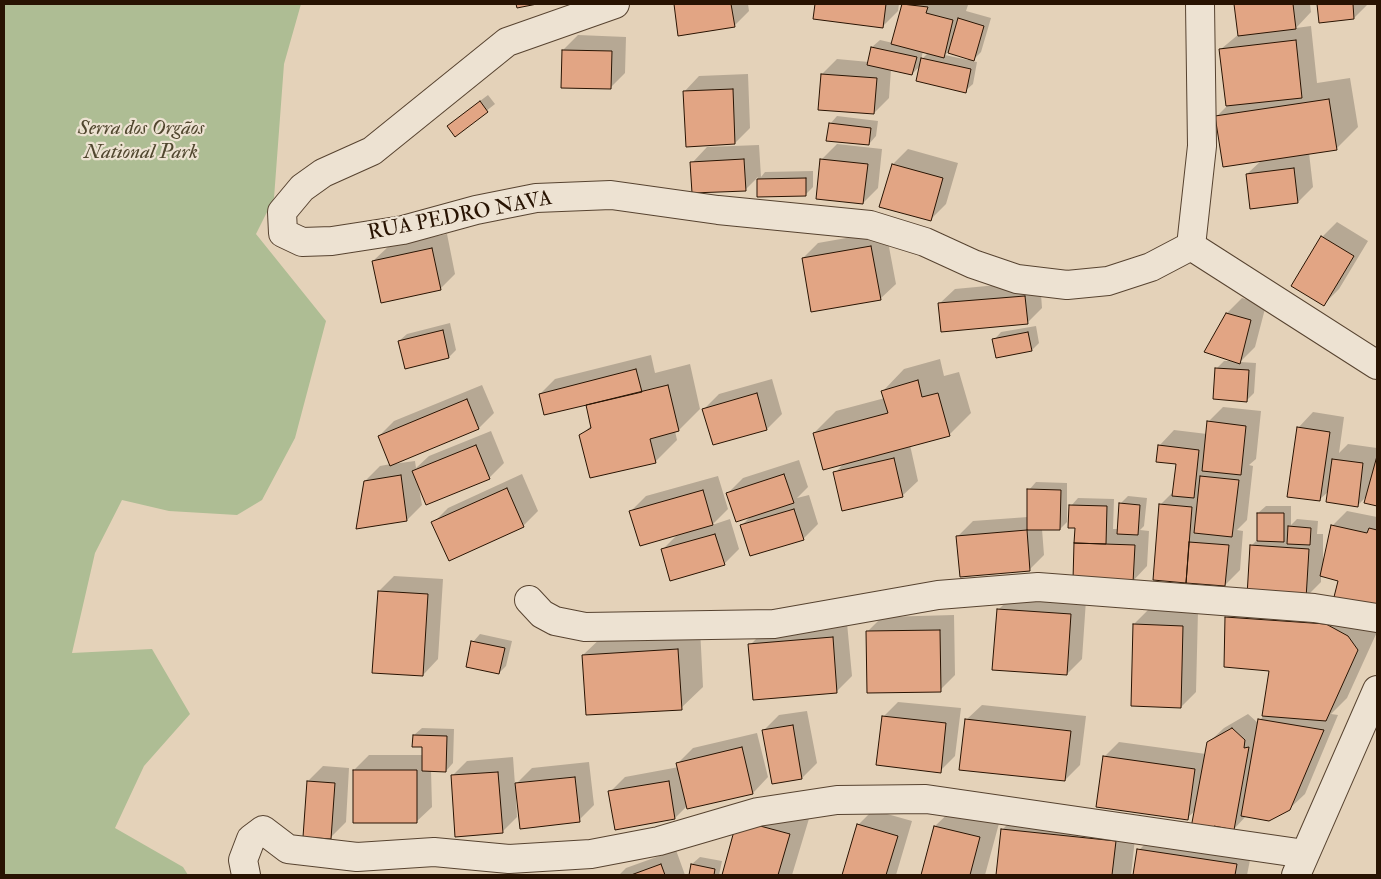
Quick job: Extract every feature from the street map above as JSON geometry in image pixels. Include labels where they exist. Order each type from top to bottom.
[{"type":"street","name":"RUA PEDRO NAVA","points":[[615,4],[507,42],[372,151],[323,173],[302,188],[282,212],[282,233],[302,242],[332,241],[403,230],[476,210],[536,198],[611,195],[718,210],[870,225],[925,242],[973,264],[1017,279],[1068,284],[1108,281],[1151,267],[1191,246]]},
{"type":"street","points":[[1200,4],[1202,146],[1191,246],[1377,365]]},
{"type":"street","points":[[530,600],[542,614],[555,621],[586,627],[774,624],[938,595],[1038,587],[1314,608],[1377,618]]},
{"type":"street","points":[[246,875],[243,860],[251,839],[263,830],[288,849],[357,857],[434,852],[509,859],[591,854],[659,842],[758,812],[837,800],[926,800],[1300,865],[1377,690]]},
{"type":"green space","name":"Serra dos Orgãos National Park","points":[[4,4],[301,4],[284,64],[274,198],[256,234],[326,321],[295,438],[262,500],[237,515],[169,511],[122,500],[95,553],[72,653],[152,649],[190,714],[144,766],[115,828],[183,867],[188,875],[4,875]]},
{"type":"building","points":[[516,4],[537,4],[517,8]]},
{"type":"building","points":[[674,4],[731,4],[735,27],[678,36]]},
{"type":"building","points":[[815,4],[886,4],[883,28],[813,19]]},
{"type":"building","points":[[902,4],[928,7],[926,13],[953,20],[944,58],[891,44]]},
{"type":"building","points":[[1234,4],[1293,4],[1296,29],[1238,36]]},
{"type":"building","points":[[1317,4],[1353,4],[1354,19],[1319,23]]},
{"type":"building","points":[[958,18],[984,26],[974,61],[948,53]]},
{"type":"building","points":[[1296,40],[1302,98],[1226,106],[1219,49]]},
{"type":"building","points":[[871,47],[917,57],[912,75],[867,65]]},
{"type":"building","points":[[562,50],[612,51],[611,89],[561,88]]},
{"type":"building","points":[[921,58],[971,69],[966,93],[916,81]]},
{"type":"building","points":[[821,74],[877,78],[874,114],[818,110]]},
{"type":"building","points":[[733,89],[735,144],[686,147],[683,91]]},
{"type":"building","points":[[1329,99],[1337,150],[1223,167],[1215,116]]},
{"type":"building","points":[[480,101],[488,112],[455,137],[447,126]]},
{"type":"building","points":[[829,123],[871,128],[869,145],[826,141]]},
{"type":"building","points":[[744,159],[746,191],[692,193],[690,162]]},
{"type":"building","points":[[820,159],[868,164],[863,204],[816,199]]},
{"type":"building","points":[[892,164],[943,178],[931,221],[879,207]]},
{"type":"building","points":[[1294,168],[1298,203],[1250,209],[1246,174]]},
{"type":"building","points":[[806,178],[806,196],[757,197],[757,179]]},
{"type":"building","points":[[1321,236],[1354,256],[1324,306],[1291,286]]},
{"type":"building","points":[[871,246],[881,300],[811,312],[802,258]]},
{"type":"building","points":[[432,248],[441,290],[381,303],[372,261]]},
{"type":"building","points":[[1025,296],[1028,324],[941,332],[938,303]]},
{"type":"building","points":[[1226,313],[1251,320],[1240,364],[1204,352]]},
{"type":"building","points":[[443,330],[449,358],[405,369],[398,341]]},
{"type":"building","points":[[1028,332],[1032,351],[996,358],[992,339]]},
{"type":"building","points":[[1215,368],[1249,370],[1247,402],[1213,399]]},
{"type":"building","points":[[636,369],[642,392],[544,415],[539,394]]},
{"type":"building","points":[[918,380],[922,397],[938,393],[950,436],[823,470],[813,433],[888,413],[881,391]]},
{"type":"building","points":[[668,385],[679,431],[650,439],[656,463],[590,478],[579,435],[591,428],[586,405]]},
{"type":"building","points":[[757,393],[767,430],[713,445],[702,409]]},
{"type":"building","points":[[467,399],[479,429],[390,466],[378,436]]},
{"type":"building","points":[[1207,421],[1246,426],[1241,475],[1202,471]]},
{"type":"building","points":[[1297,427],[1330,432],[1320,501],[1287,497]]},
{"type":"building","points":[[476,445],[490,479],[426,505],[412,471]]},
{"type":"building","points":[[1158,445],[1199,450],[1194,498],[1172,496],[1176,464],[1156,462]]},
{"type":"building","points":[[1377,456],[1377,506],[1364,503]]},
{"type":"building","points":[[894,458],[903,497],[842,511],[833,472]]},
{"type":"building","points":[[1332,459],[1363,463],[1358,507],[1326,502]]},
{"type":"building","points":[[784,474],[794,503],[736,522],[726,493]]},
{"type":"building","points":[[401,475],[407,521],[356,529],[364,481]]},
{"type":"building","points":[[1200,476],[1239,480],[1232,537],[1194,533]]},
{"type":"building","points":[[507,488],[524,527],[449,561],[431,522]]},
{"type":"building","points":[[1027,489],[1061,490],[1060,530],[1027,530]]},
{"type":"building","points":[[703,490],[713,525],[640,546],[629,511]]},
{"type":"building","points":[[1119,503],[1140,505],[1138,535],[1117,534]]},
{"type":"building","points":[[1159,504],[1192,507],[1186,583],[1153,580]]},
{"type":"building","points":[[1069,505],[1107,506],[1106,544],[1074,543],[1075,528],[1068,528]]},
{"type":"building","points":[[794,509],[804,540],[750,556],[740,525]]},
{"type":"building","points":[[1257,513],[1284,513],[1284,542],[1257,541]]},
{"type":"building","points":[[1331,525],[1367,533],[1369,528],[1377,530],[1377,606],[1334,597],[1338,581],[1320,576]]},
{"type":"building","points":[[1288,526],[1311,528],[1310,545],[1287,544]]},
{"type":"building","points":[[1027,530],[1030,571],[960,577],[956,536]]},
{"type":"building","points":[[715,534],[725,565],[670,581],[661,549]]},
{"type":"building","points":[[1189,542],[1229,545],[1225,586],[1186,583]]},
{"type":"building","points":[[1074,543],[1135,545],[1133,583],[1073,580]]},
{"type":"building","points":[[1250,545],[1309,549],[1306,599],[1247,596]]},
{"type":"building","points":[[378,591],[428,594],[423,676],[372,673]]},
{"type":"building","points":[[997,609],[1071,614],[1067,675],[992,670]]},
{"type":"building","points":[[1225,617],[1326,624],[1348,636],[1358,650],[1326,721],[1262,716],[1269,671],[1224,667]]},
{"type":"building","points":[[1133,624],[1183,626],[1181,708],[1131,706]]},
{"type":"building","points":[[940,630],[941,692],[867,693],[866,631]]},
{"type":"building","points":[[833,637],[837,693],[753,700],[748,644]]},
{"type":"building","points":[[471,641],[505,648],[499,674],[466,667]]},
{"type":"building","points":[[678,649],[682,710],[586,715],[582,655]]},
{"type":"building","points":[[882,716],[946,723],[941,773],[876,765]]},
{"type":"building","points":[[965,719],[1071,731],[1065,781],[959,770]]},
{"type":"building","points":[[1258,719],[1324,730],[1290,810],[1269,821],[1241,816]]},
{"type":"building","points":[[793,725],[802,779],[772,784],[762,730]]},
{"type":"building","points":[[1232,728],[1245,740],[1244,748],[1249,747],[1234,830],[1214,826],[1212,829],[1191,828],[1207,742]]},
{"type":"building","points":[[413,735],[447,736],[446,772],[422,771],[422,747],[412,747]]},
{"type":"building","points":[[742,747],[753,794],[687,809],[676,763]]},
{"type":"building","points":[[1103,756],[1195,769],[1188,820],[1096,807]]},
{"type":"building","points":[[353,770],[417,770],[417,823],[353,823]]},
{"type":"building","points":[[498,772],[503,833],[455,837],[451,775]]},
{"type":"building","points":[[575,777],[580,822],[520,829],[515,783]]},
{"type":"building","points":[[307,781],[335,783],[331,839],[303,837]]},
{"type":"building","points":[[669,781],[675,819],[615,830],[608,791]]},
{"type":"building","points":[[749,823],[790,834],[778,875],[722,875],[734,831]]},
{"type":"building","points":[[857,824],[898,836],[886,875],[842,875]]},
{"type":"building","points":[[934,826],[980,837],[970,875],[921,875]]},
{"type":"building","points":[[1001,829],[1116,841],[1112,875],[996,875]]},
{"type":"building","points":[[1137,849],[1237,864],[1235,875],[1133,875]]},
{"type":"building","points":[[661,864],[665,875],[631,875]]},
{"type":"building","points":[[691,864],[715,869],[714,875],[689,875]]}]
